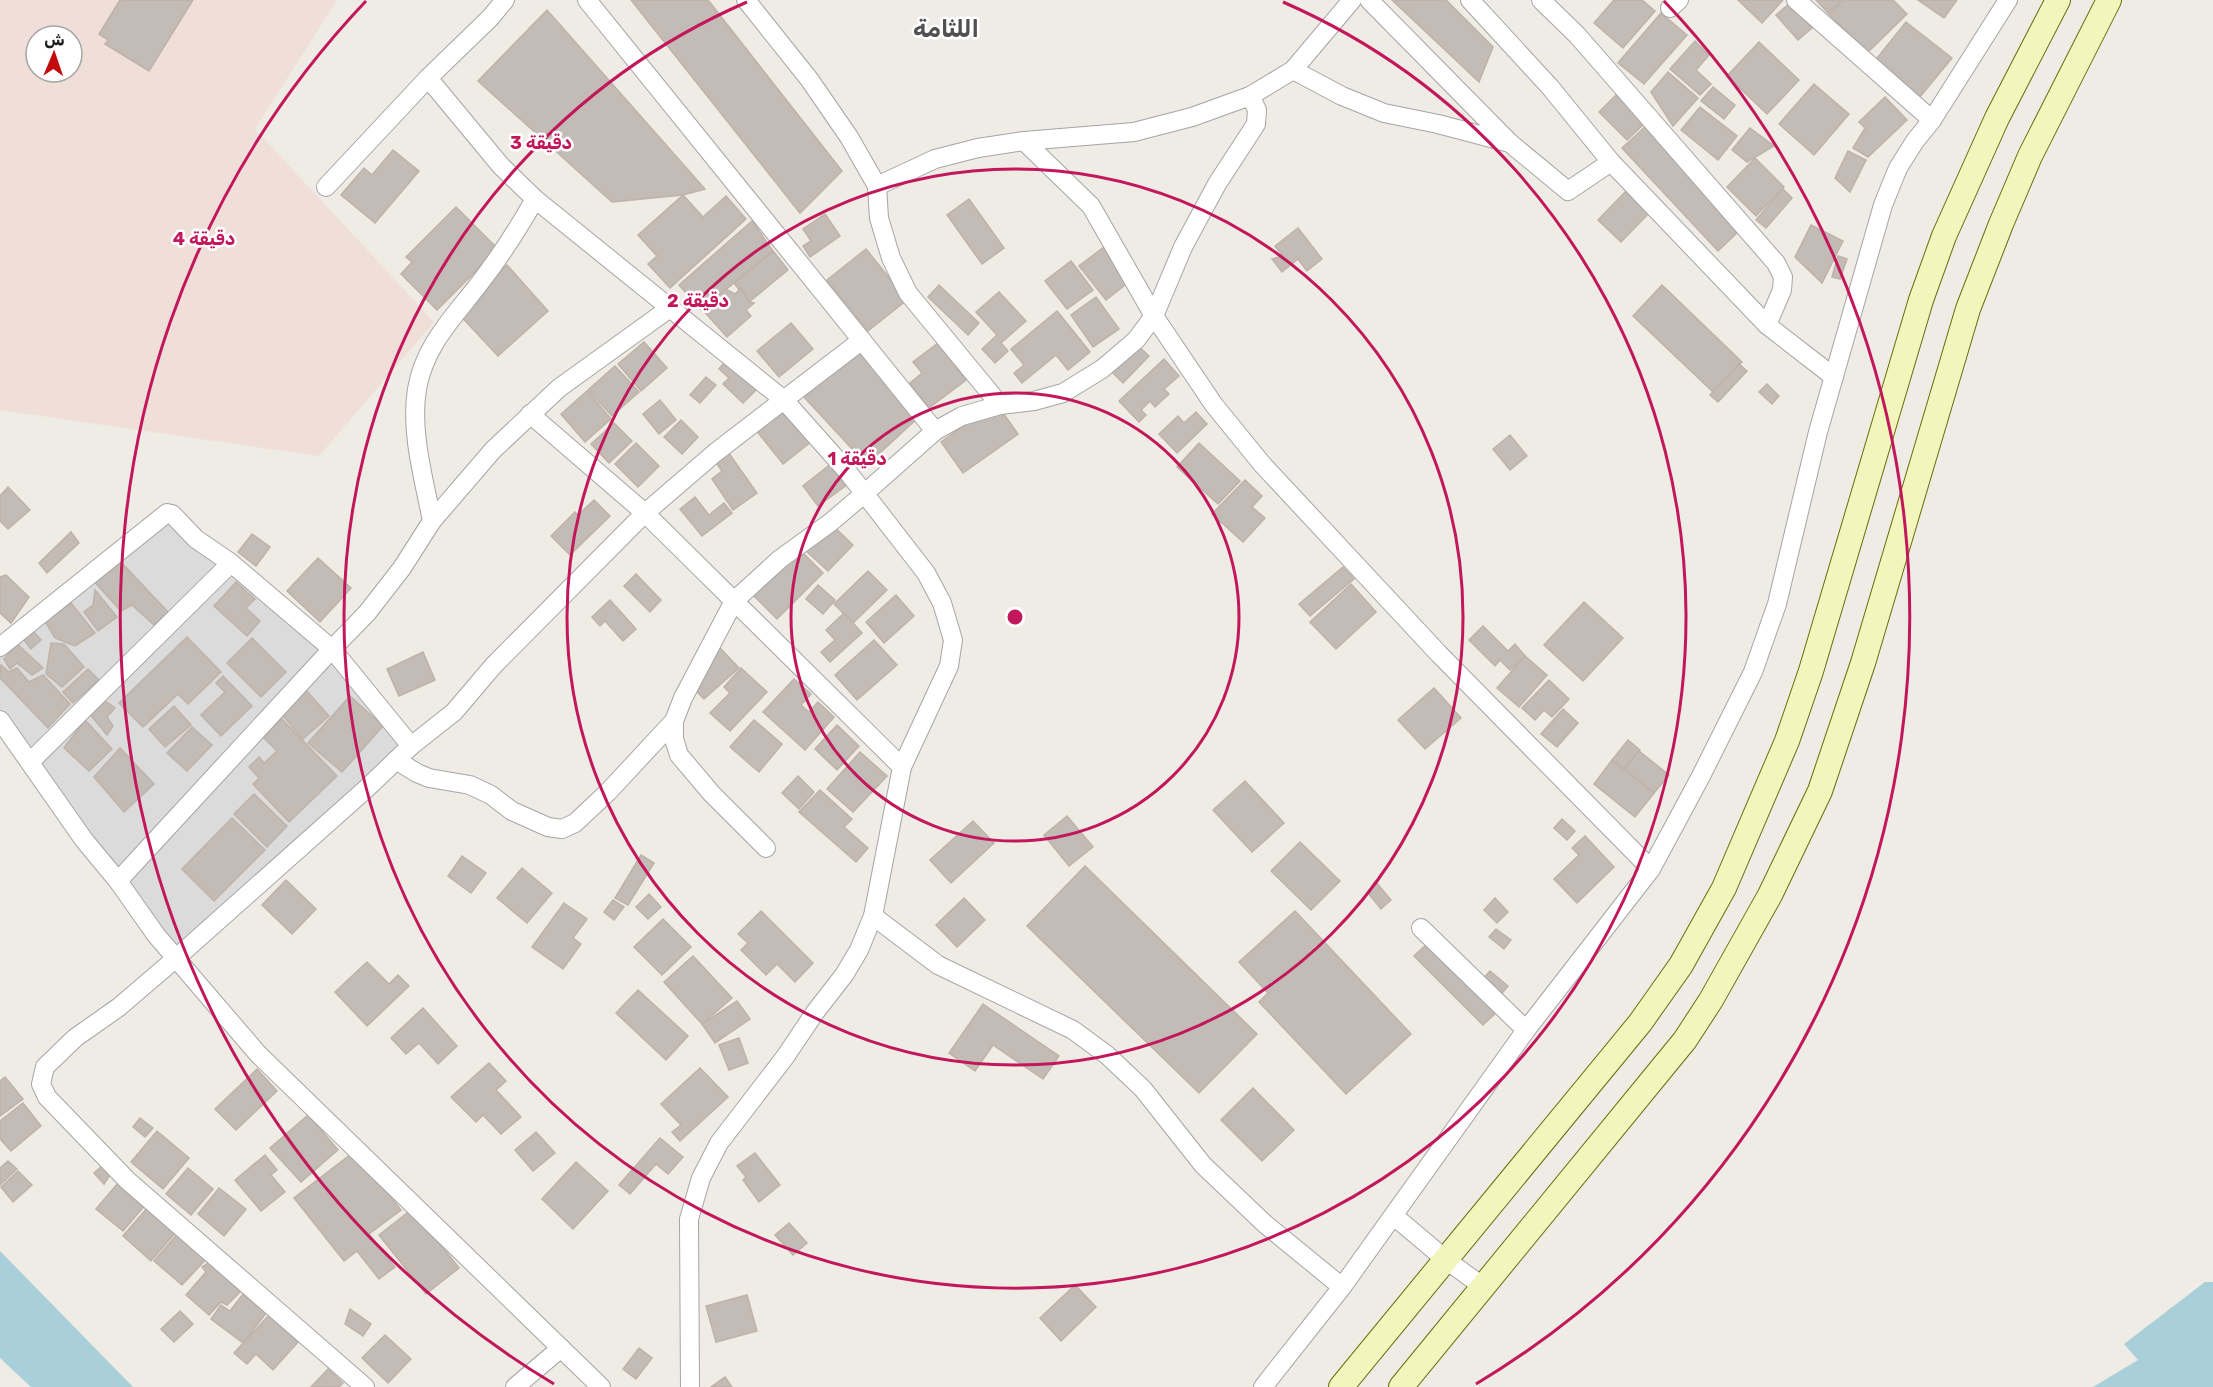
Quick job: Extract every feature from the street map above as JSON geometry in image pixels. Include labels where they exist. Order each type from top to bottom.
[{"type":"main road","points":[[1341,1387],[1640,1023],[1681,964],[1724,888],[1787,741],[1921,300],[1944,236],[1998,118],[2058,0]]},
{"type":"main road","points":[[1401,1387],[1684,1040],[1711,1000],[1770,895],[1820,791],[1846,718],[1968,309],[2001,224],[2031,156],[2109,0]]},
{"type":"street","points":[[326,187],[505,0]]},
{"type":"street","points":[[587,0],[934,431]]},
{"type":"street","points":[[746,0],[809,80],[849,137],[877,186],[879,218],[891,258],[908,293],[1000,405]]},
{"type":"street","points":[[877,186],[934,159],[978,148],[1024,141],[1134,132],[1192,117],[1251,96],[1293,70],[1352,0]]},
{"type":"street","points":[[1369,0],[1510,143],[1568,191],[1611,162]]},
{"type":"street","points":[[1470,0],[1550,87],[1611,162],[1767,325],[1834,377]]},
{"type":"street","points":[[1541,0],[1577,34],[1776,263],[1783,277],[1782,290],[1767,325]]},
{"type":"street","points":[[1796,0],[1932,120]]},
{"type":"street","points":[[1263,1387],[1342,1287],[1526,1030],[1651,869],[1701,776],[1753,672],[1777,604],[1818,432],[1883,205],[1898,168],[1932,120],[2007,0]]},
{"type":"street","points":[[1293,70],[1342,96],[1384,113],[1438,124],[1510,143]]},
{"type":"street","points":[[428,78],[501,166],[535,199],[783,400],[865,493],[926,573],[942,603],[953,640],[949,666],[902,767],[873,916],[859,950],[844,975],[785,1057],[719,1143],[701,1178],[689,1219],[690,1387]]},
{"type":"street","points":[[396,760],[429,778],[470,785],[491,795],[512,811],[548,827],[562,829],[575,823],[608,792],[674,721],[705,653],[734,601],[780,559],[831,522],[934,431],[962,416],[1000,405],[1063,393],[1102,369],[1136,340],[1154,316],[1184,246],[1217,184],[1256,124],[1257,110],[1251,96]]},
{"type":"street","points":[[1024,141],[1091,206],[1154,316],[1214,405],[1263,464],[1431,646],[1651,869]]},
{"type":"street","points":[[432,521],[416,421],[417,390],[424,363],[449,319],[482,280],[535,199]]},
{"type":"street","points":[[118,881],[367,613],[402,568],[432,521],[493,450],[559,388],[670,308]]},
{"type":"street","points":[[365,1387],[127,1180],[47,1097],[41,1084],[45,1067],[75,1038],[119,1006],[175,959],[411,746],[454,712],[494,665],[645,513],[716,452],[862,340]]},
{"type":"street","points":[[531,414],[645,513],[902,767]]},
{"type":"street","points":[[0,647],[166,513],[172,514],[196,539],[231,563],[332,649],[411,746]]},
{"type":"street","points":[[30,762],[231,563]]},
{"type":"street","points":[[0,720],[84,840],[118,881],[175,959],[258,1054],[601,1387]]},
{"type":"street","points":[[674,721],[674,739],[680,755],[712,794],[766,848]]},
{"type":"street","points":[[873,916],[938,965],[1073,1030],[1107,1055],[1143,1089],[1203,1165],[1265,1224],[1342,1287]]},
{"type":"street","points":[[1421,928],[1526,1030]]},
{"type":"street","points":[[1394,1216],[1445,1259],[1482,1286]]},
{"type":"street","points":[[516,1387],[561,1348]]},
{"type":"shaded area","points":[[0,0],[337,0],[255,129],[434,322],[319,456],[0,410]]},
{"type":"shaded area","points":[[165,515],[330,649],[411,746],[175,955],[0,718],[0,648]]},
{"type":"water","points":[[0,1251],[133,1387],[31,1387],[0,1358]]},
{"type":"water","points":[[2205,1282],[2213,1282],[2213,1387],[2093,1387],[2138,1360],[2124,1344]]},
{"type":"building","points":[[120,0],[193,0],[149,71],[105,44],[108,40],[99,34]]},
{"type":"building","points":[[631,0],[708,0],[842,171],[800,213]]},
{"type":"building","points":[[1392,0],[1446,0],[1493,47],[1479,82]]},
{"type":"building","points":[[1614,0],[1642,0],[1655,11],[1623,48],[1594,23]]},
{"type":"building","points":[[1738,0],[1783,0],[1762,23]]},
{"type":"building","points":[[1816,0],[1842,0],[1828,13]]},
{"type":"building","points":[[1844,0],[1893,0],[1907,14],[1867,53],[1829,14]]},
{"type":"building","points":[[1918,0],[1957,0],[1944,18]]},
{"type":"building","points":[[1790,3],[1812,28],[1798,40],[1776,15]]},
{"type":"building","points":[[547,10],[705,189],[683,195],[612,202],[478,81]]},
{"type":"building","points":[[1661,13],[1687,35],[1644,84],[1618,63]]},
{"type":"building","points":[[1906,22],[1952,58],[1919,98],[1874,62]]},
{"type":"building","points":[[1695,41],[1709,55],[1696,70],[1711,84],[1700,95],[1670,69]]},
{"type":"building","points":[[1759,42],[1799,80],[1767,114],[1727,76]]},
{"type":"building","points":[[1668,72],[1698,98],[1673,126],[1651,92]]},
{"type":"building","points":[[1814,84],[1849,114],[1814,155],[1779,124]]},
{"type":"building","points":[[1713,87],[1735,105],[1724,119],[1701,101]]},
{"type":"building","points":[[1617,94],[1645,123],[1627,140],[1599,112]]},
{"type":"building","points":[[1885,97],[1907,120],[1868,157],[1853,148],[1865,128],[1859,122]]},
{"type":"building","points":[[1700,107],[1737,136],[1718,160],[1681,130]]},
{"type":"building","points":[[1647,125],[1742,228],[1718,251],[1622,148]]},
{"type":"building","points":[[1750,128],[1774,146],[1747,162],[1732,150]]},
{"type":"building","points":[[393,150],[419,171],[375,223],[341,195],[364,168],[372,175]]},
{"type":"building","points":[[1848,151],[1866,160],[1850,192],[1835,178]]},
{"type":"building","points":[[1755,158],[1784,187],[1756,216],[1727,187]]},
{"type":"building","points":[[1629,188],[1651,211],[1621,242],[1598,220]]},
{"type":"building","points":[[1783,189],[1792,198],[1766,228],[1756,220]]},
{"type":"building","points":[[683,195],[703,217],[726,196],[746,219],[670,288],[648,264],[657,256],[638,235]]},
{"type":"building","points":[[969,199],[1004,248],[982,264],[947,215]]},
{"type":"building","points":[[456,207],[498,249],[437,310],[401,274],[412,262],[406,257]]},
{"type":"building","points":[[825,214],[840,236],[810,257],[803,246],[811,241],[803,229]]},
{"type":"building","points":[[752,221],[773,251],[701,310],[679,285]]},
{"type":"building","points":[[1811,225],[1843,241],[1822,283],[1795,257]]},
{"type":"building","points":[[1298,228],[1322,259],[1307,271],[1298,259],[1282,272],[1272,259],[1283,256],[1275,246]]},
{"type":"building","points":[[1104,247],[1130,281],[1106,300],[1079,266]]},
{"type":"building","points":[[866,249],[907,300],[868,331],[827,280]]},
{"type":"building","points":[[773,251],[788,270],[749,302],[734,283]]},
{"type":"building","points":[[1838,256],[1847,259],[1840,279],[1832,277]]},
{"type":"building","points":[[1071,261],[1093,290],[1067,309],[1045,281]]},
{"type":"building","points":[[507,265],[548,311],[498,356],[456,311]]},
{"type":"building","points":[[939,285],[979,323],[968,335],[928,297]]},
{"type":"building","points":[[1662,285],[1742,362],[1713,392],[1633,316]]},
{"type":"building","points":[[741,288],[749,302],[754,303],[746,310],[751,316],[727,337],[702,309],[725,289],[735,294]]},
{"type":"building","points":[[999,292],[1026,321],[1001,343],[1008,351],[995,363],[982,349],[997,335],[976,312]]},
{"type":"building","points":[[1096,297],[1119,329],[1093,347],[1071,315]]},
{"type":"building","points":[[1057,311],[1090,352],[1068,370],[1056,355],[1022,383],[1014,373],[1024,365],[1011,349]]},
{"type":"building","points":[[791,323],[813,349],[779,377],[757,351]]},
{"type":"building","points":[[644,342],[667,368],[641,391],[618,364]]},
{"type":"building","points":[[938,343],[966,380],[929,408],[910,383],[922,373],[913,362]]},
{"type":"building","points":[[1136,344],[1149,356],[1123,383],[1110,370]]},
{"type":"building","points":[[858,348],[921,415],[867,465],[804,397]]},
{"type":"building","points":[[730,356],[761,385],[743,403],[723,384],[729,378],[719,369]]},
{"type":"building","points":[[1164,359],[1179,376],[1164,389],[1169,394],[1155,407],[1150,401],[1141,410],[1146,415],[1139,422],[1119,401]]},
{"type":"building","points":[[1739,364],[1747,371],[1718,402],[1710,395]]},
{"type":"building","points":[[615,366],[639,392],[612,416],[588,390]]},
{"type":"building","points":[[706,377],[716,385],[700,403],[690,395]]},
{"type":"building","points":[[1767,384],[1779,396],[1772,404],[1759,392]]},
{"type":"building","points":[[587,391],[611,419],[585,442],[561,414]]},
{"type":"building","points":[[660,400],[676,420],[659,434],[643,414]]},
{"type":"building","points":[[996,403],[1018,434],[963,473],[941,442]]},
{"type":"building","points":[[784,408],[811,442],[783,464],[756,430]]},
{"type":"building","points":[[1196,412],[1207,424],[1177,453],[1159,434],[1178,416],[1184,423]]},
{"type":"building","points":[[681,420],[698,437],[682,454],[664,437]]},
{"type":"building","points":[[614,423],[632,441],[609,463],[591,444]]},
{"type":"building","points":[[1510,435],[1527,456],[1510,470],[1493,449]]},
{"type":"building","points":[[636,443],[659,466],[638,487],[615,464]]},
{"type":"building","points":[[1199,443],[1240,481],[1218,504],[1177,467]]},
{"type":"building","points":[[728,452],[757,493],[733,510],[712,479],[722,471],[715,461]]},
{"type":"building","points":[[832,463],[848,484],[818,506],[803,486]]},
{"type":"building","points":[[1245,480],[1262,496],[1252,507],[1265,518],[1243,542],[1212,514]]},
{"type":"building","points":[[8,487],[30,510],[8,529],[0,521],[0,496]]},
{"type":"building","points":[[695,497],[709,515],[724,503],[732,513],[702,536],[680,509]]},
{"type":"building","points":[[594,500],[610,516],[570,555],[551,536],[575,512],[578,515]]},
{"type":"building","points":[[831,524],[853,545],[828,571],[805,550]]},
{"type":"building","points":[[71,532],[79,543],[47,573],[39,563]]},
{"type":"building","points":[[252,534],[270,547],[256,566],[238,552]]},
{"type":"building","points":[[798,548],[823,573],[777,619],[752,594]]},
{"type":"building","points":[[318,558],[351,588],[320,622],[287,591]]},
{"type":"building","points":[[118,559],[168,612],[154,625],[132,605],[121,611],[92,579]]},
{"type":"building","points":[[1343,567],[1354,579],[1310,616],[1299,604]]},
{"type":"building","points":[[868,571],[887,590],[853,623],[834,604]]},
{"type":"building","points":[[636,574],[661,600],[650,612],[624,586]]},
{"type":"building","points":[[6,575],[29,597],[11,623],[0,613],[0,577]]},
{"type":"building","points":[[236,582],[255,599],[246,608],[260,621],[247,636],[214,606]]},
{"type":"building","points":[[1351,584],[1376,612],[1336,649],[1310,622]]},
{"type":"building","points":[[818,585],[835,600],[823,614],[806,599]]},
{"type":"building","points":[[95,590],[117,617],[98,631],[84,612],[93,605]]},
{"type":"building","points":[[896,595],[914,616],[884,643],[866,622]]},
{"type":"building","points":[[610,600],[636,629],[623,641],[605,621],[600,626],[592,617]]},
{"type":"building","points":[[1584,602],[1623,638],[1583,681],[1544,645]]},
{"type":"building","points":[[71,603],[95,633],[75,646],[55,638],[44,620]]},
{"type":"building","points":[[844,613],[862,633],[830,662],[821,652],[835,640],[826,630]]},
{"type":"building","points":[[1483,626],[1508,651],[1515,644],[1525,656],[1510,670],[1500,660],[1495,666],[1469,640]]},
{"type":"building","points":[[32,630],[41,640],[31,649],[24,640]]},
{"type":"building","points":[[187,637],[221,672],[188,704],[178,694],[143,727],[119,703]]},
{"type":"building","points":[[252,638],[286,672],[261,697],[227,663]]},
{"type":"building","points":[[874,640],[897,665],[857,700],[835,675]]},
{"type":"building","points":[[51,643],[64,644],[84,667],[62,687],[46,674]]},
{"type":"building","points":[[17,644],[43,668],[32,675],[17,663],[10,669],[4,659]]},
{"type":"building","points":[[720,648],[739,668],[704,699],[695,690],[681,684]]},
{"type":"building","points":[[423,652],[435,680],[399,696],[387,669]]},
{"type":"building","points":[[1525,656],[1547,675],[1519,707],[1497,688]]},
{"type":"building","points":[[1,665],[9,672],[17,668],[29,682],[43,675],[70,704],[48,728],[0,678]]},
{"type":"building","points":[[741,668],[767,692],[730,731],[710,713],[730,693],[724,687]]},
{"type":"building","points":[[88,669],[99,680],[73,703],[63,692]]},
{"type":"building","points":[[223,676],[252,706],[221,736],[201,715],[225,692],[216,683]]},
{"type":"building","points":[[794,679],[811,694],[801,705],[809,712],[818,702],[834,717],[805,750],[763,712]]},
{"type":"building","points":[[1549,680],[1569,699],[1552,717],[1544,710],[1535,720],[1522,708]]},
{"type":"building","points":[[304,688],[329,716],[303,739],[279,711]]},
{"type":"building","points":[[1434,688],[1461,718],[1425,749],[1398,720]]},
{"type":"building","points":[[350,696],[383,726],[342,772],[308,743]]},
{"type":"building","points":[[102,699],[115,708],[107,717],[113,726],[107,735],[89,713]]},
{"type":"building","points":[[174,706],[191,725],[165,747],[149,729]]},
{"type":"building","points":[[1563,709],[1578,723],[1557,747],[1541,734]]},
{"type":"building","points":[[282,719],[337,776],[289,822],[253,784],[259,778],[249,767],[259,757],[264,763],[277,751],[263,737]]},
{"type":"building","points":[[85,720],[112,749],[89,771],[64,748]]},
{"type":"building","points":[[754,720],[782,744],[759,772],[730,747]]},
{"type":"building","points":[[837,725],[859,746],[837,770],[815,749]]},
{"type":"building","points":[[192,727],[212,745],[187,771],[167,753]]},
{"type":"building","points":[[1628,740],[1640,750],[1624,769],[1612,760]]},
{"type":"building","points":[[120,748],[154,784],[124,812],[94,777]]},
{"type":"building","points":[[1639,751],[1669,775],[1654,793],[1624,769]]},
{"type":"building","points":[[860,752],[887,776],[853,812],[827,789]]},
{"type":"building","points":[[1612,760],[1654,793],[1635,817],[1594,784]]},
{"type":"building","points":[[798,776],[814,792],[799,809],[782,793]]},
{"type":"building","points":[[1245,781],[1284,823],[1252,852],[1213,810]]},
{"type":"building","points":[[820,790],[852,819],[844,827],[868,848],[856,862],[799,812]]},
{"type":"building","points":[[254,794],[287,826],[267,847],[234,814]]},
{"type":"building","points":[[1067,816],[1093,847],[1069,866],[1044,835]]},
{"type":"building","points":[[232,818],[265,850],[214,901],[182,869]]},
{"type":"building","points":[[1562,819],[1575,831],[1567,840],[1554,828]]},
{"type":"building","points":[[973,821],[994,843],[951,883],[930,860]]},
{"type":"building","points":[[1585,836],[1614,867],[1577,903],[1554,879],[1579,855],[1572,848]]},
{"type":"building","points":[[1300,842],[1340,881],[1311,910],[1271,871]]},
{"type":"building","points":[[641,855],[654,863],[628,905],[615,898]]},
{"type":"building","points":[[462,856],[486,873],[471,893],[448,876]]},
{"type":"building","points":[[1085,866],[1257,1034],[1199,1093],[1027,926]]},
{"type":"building","points":[[522,868],[552,893],[527,923],[497,898]]},
{"type":"building","points":[[286,880],[316,909],[292,934],[262,905]]},
{"type":"building","points":[[1375,881],[1391,900],[1381,909],[1368,893]]},
{"type":"building","points":[[649,894],[661,907],[648,919],[636,907]]},
{"type":"building","points":[[964,898],[985,920],[957,947],[936,925]]},
{"type":"building","points":[[1495,898],[1508,912],[1497,923],[1484,910]]},
{"type":"building","points":[[613,900],[624,907],[614,920],[604,912]]},
{"type":"building","points":[[564,903],[587,919],[573,938],[581,944],[563,969],[532,947]]},
{"type":"building","points":[[761,911],[813,963],[795,982],[777,964],[766,975],[741,950],[748,943],[738,934]]},
{"type":"building","points":[[1295,911],[1411,1034],[1346,1094],[1259,1002],[1268,993],[1239,962]]},
{"type":"building","points":[[663,919],[691,947],[662,975],[634,947]]},
{"type":"building","points":[[1496,929],[1511,940],[1504,949],[1489,937]]},
{"type":"building","points":[[1430,941],[1499,1010],[1483,1025],[1414,956]]},
{"type":"building","points":[[693,956],[732,998],[702,1024],[664,982]]},
{"type":"building","points":[[367,962],[389,984],[398,975],[409,986],[367,1026],[335,992]]},
{"type":"building","points":[[1490,971],[1508,986],[1498,998],[1480,982]]},
{"type":"building","points":[[638,990],[688,1036],[666,1060],[616,1013]]},
{"type":"building","points":[[737,1001],[750,1019],[715,1043],[702,1024]]},
{"type":"building","points":[[983,1004],[1059,1056],[1043,1079],[993,1045],[975,1071],[949,1053]]},
{"type":"building","points":[[423,1008],[457,1046],[438,1064],[419,1043],[406,1054],[391,1038]]},
{"type":"building","points":[[739,1038],[748,1063],[729,1070],[719,1045]]},
{"type":"building","points":[[489,1063],[506,1081],[496,1090],[521,1117],[501,1134],[483,1115],[476,1122],[451,1097]]},
{"type":"building","points":[[700,1068],[728,1097],[680,1141],[672,1132],[681,1125],[661,1104]]},
{"type":"building","points":[[257,1069],[277,1091],[236,1130],[215,1109]]},
{"type":"building","points":[[5,1077],[23,1099],[0,1116],[0,1081]]},
{"type":"building","points":[[1253,1088],[1294,1130],[1262,1161],[1221,1120]]},
{"type":"building","points":[[23,1103],[41,1126],[11,1151],[0,1139],[0,1121]]},
{"type":"building","points":[[308,1115],[338,1150],[301,1182],[270,1148]]},
{"type":"building","points":[[140,1118],[153,1128],[145,1137],[133,1127]]},
{"type":"building","points":[[157,1131],[189,1158],[163,1189],[131,1162]]},
{"type":"building","points":[[536,1132],[555,1153],[533,1171],[515,1150]]},
{"type":"building","points":[[660,1138],[683,1157],[668,1174],[656,1164],[630,1194],[619,1185]]},
{"type":"building","points":[[355,1151],[401,1210],[369,1234],[395,1267],[379,1279],[357,1251],[344,1261],[294,1198]]},
{"type":"building","points":[[755,1153],[780,1185],[759,1202],[743,1180],[746,1177],[737,1166]]},
{"type":"building","points":[[265,1155],[277,1170],[271,1175],[285,1192],[261,1211],[235,1180]]},
{"type":"building","points":[[8,1161],[17,1169],[0,1185],[0,1168]]},
{"type":"building","points":[[576,1162],[608,1191],[573,1229],[542,1199]]},
{"type":"building","points":[[102,1166],[110,1175],[104,1184],[94,1173]]},
{"type":"building","points":[[188,1168],[213,1189],[191,1215],[166,1194]]},
{"type":"building","points":[[18,1171],[32,1185],[13,1202],[1,1187]]},
{"type":"building","points":[[119,1182],[146,1204],[123,1231],[96,1209]]},
{"type":"building","points":[[219,1188],[246,1209],[224,1236],[198,1214]]},
{"type":"building","points":[[148,1207],[176,1232],[151,1261],[123,1236]]},
{"type":"building","points":[[412,1209],[459,1268],[426,1294],[379,1235]]},
{"type":"building","points":[[789,1223],[807,1243],[793,1255],[775,1235]]},
{"type":"building","points":[[179,1232],[208,1257],[182,1285],[154,1261]]},
{"type":"building","points":[[210,1262],[240,1292],[227,1305],[221,1302],[209,1315],[186,1295],[206,1272],[202,1267]]},
{"type":"building","points":[[1075,1285],[1096,1307],[1061,1341],[1040,1318]]},
{"type":"building","points":[[243,1294],[267,1312],[243,1343],[211,1319],[221,1305],[230,1311]]},
{"type":"building","points":[[747,1295],[757,1331],[716,1342],[706,1306]]},
{"type":"building","points":[[350,1309],[371,1324],[363,1336],[345,1324]]},
{"type":"building","points":[[180,1311],[193,1324],[174,1342],[161,1329]]},
{"type":"building","points":[[269,1315],[298,1342],[273,1370],[256,1354],[247,1364],[234,1353]]},
{"type":"building","points":[[385,1335],[411,1359],[388,1383],[362,1358]]},
{"type":"building","points":[[639,1348],[652,1358],[636,1379],[623,1369]]},
{"type":"building","points":[[328,1369],[343,1383],[339,1387],[311,1387]]},
{"type":"building","points":[[725,1377],[732,1387],[711,1387]]},
{"type":"district","name":"اللثامة","points":[[946,29]]}]
